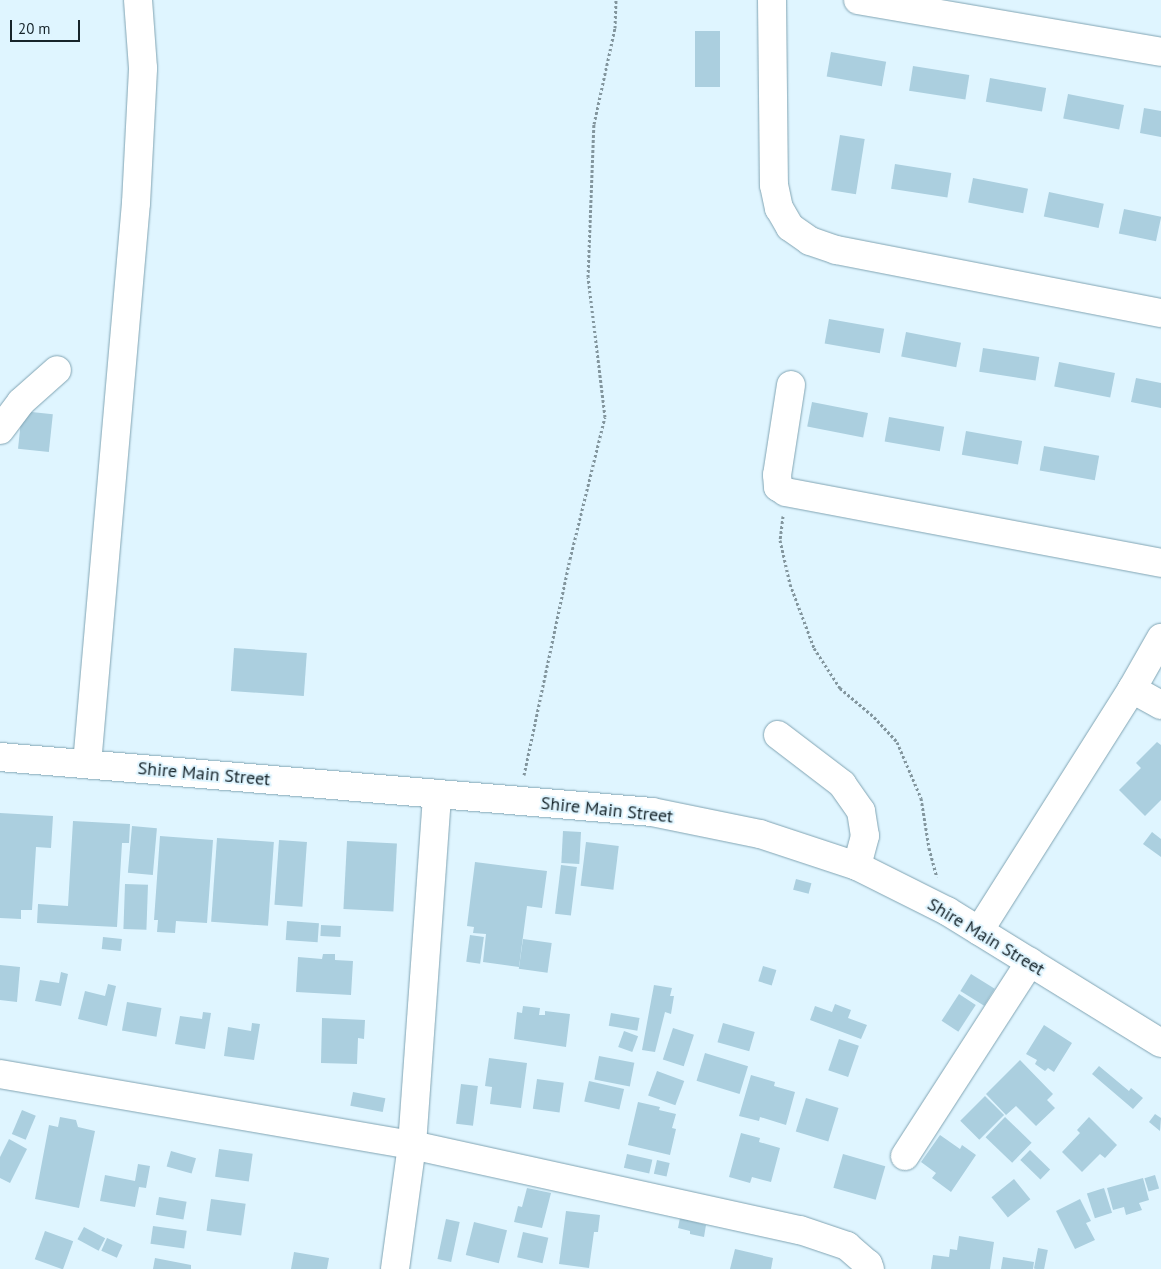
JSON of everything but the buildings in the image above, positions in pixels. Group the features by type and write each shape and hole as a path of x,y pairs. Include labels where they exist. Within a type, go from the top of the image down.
{"street":[{"path":"87,764 136,203 142,68 138,0"},
{"path":"772,0 774,185 779,208 790,227 810,241 836,250 1161,313"},
{"path":"858,0 1161,52"},
{"path":"0,430 21,402 57,370"},
{"path":"791,385 777,475 778,487 786,492 1161,562"},
{"path":"979,931 1132,689 1161,638"},
{"path":"1132,689 1161,705"},
{"path":"778,735 842,784 861,811 865,836 857,866"},
{"name":"Shire Main Street","path":"0,757 652,812 760,834 857,866 947,912 1161,1042"},
{"path":"395,1269 412,1145 437,794"},
{"path":"905,1156 1030,962"},
{"path":"0,1074 412,1145 800,1230 847,1246 868,1264 870,1269"}],"path":[{"path":"518,800 570,558 605,417 588,277 594,124 615,28 616,0"},
{"path":"786,492 780,540 790,584 814,648 840,688 874,716 897,742 921,798 929,848 947,912"}]}
